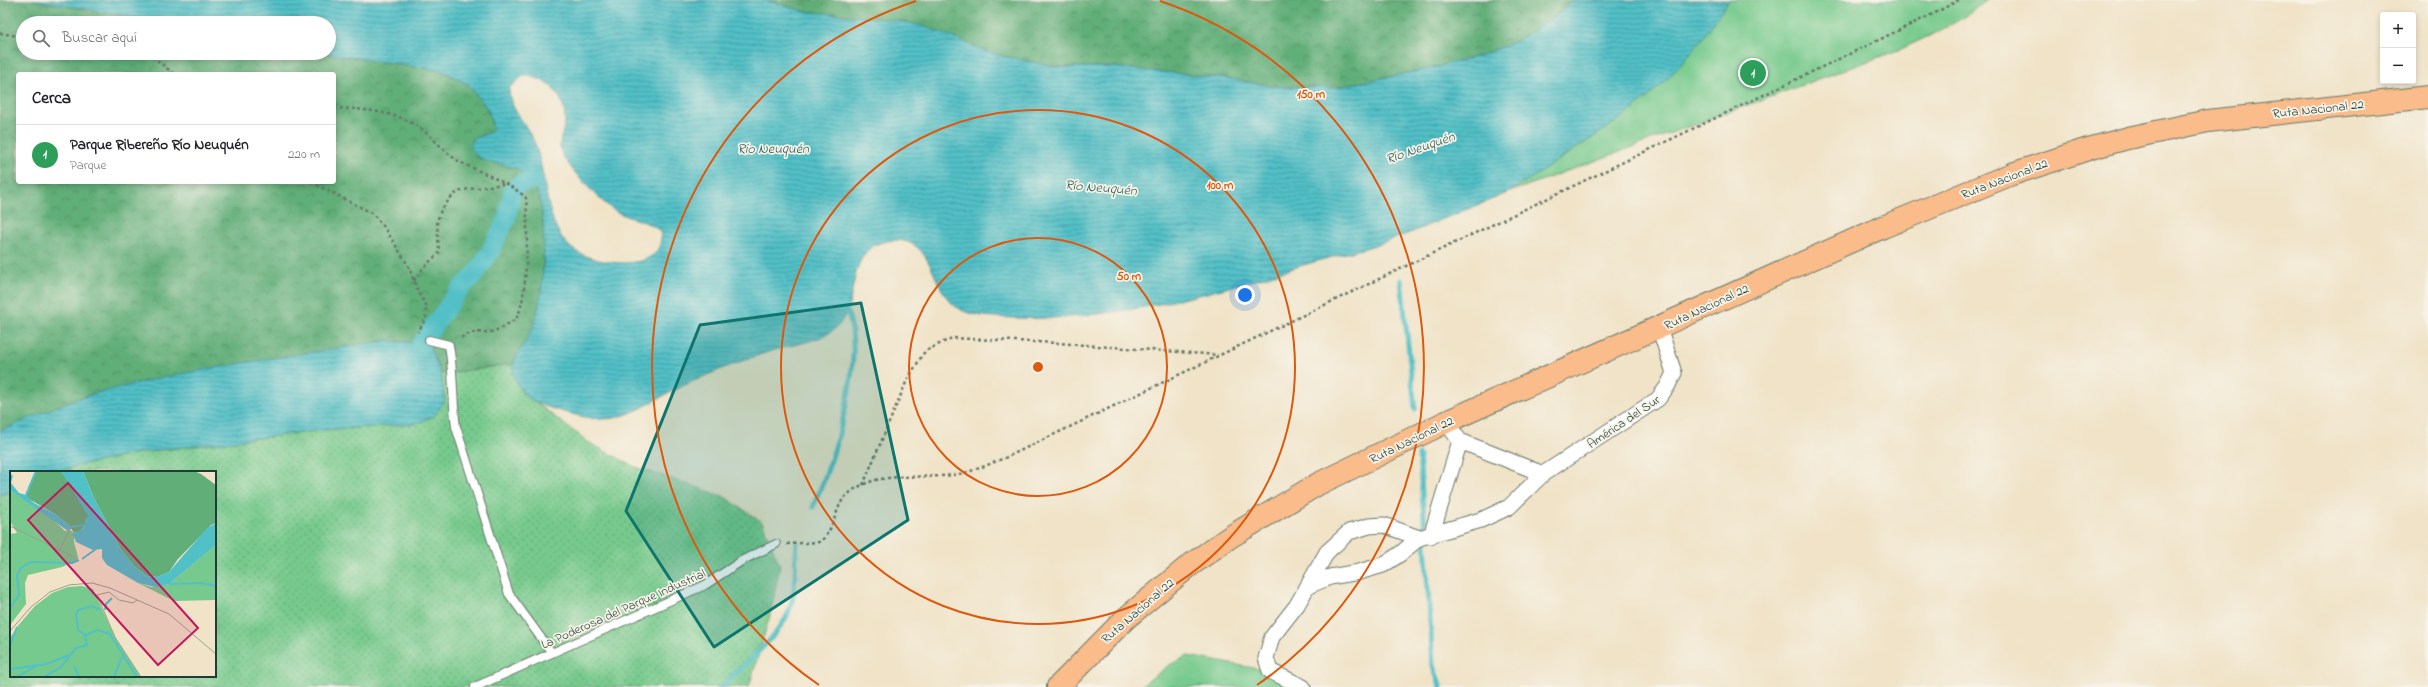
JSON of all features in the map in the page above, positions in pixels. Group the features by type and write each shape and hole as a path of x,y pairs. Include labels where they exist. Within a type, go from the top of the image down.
{"highway":[{"name":"Ruta Nacional 22","path":"1058,687 1125,619 1189,566 1230,537 1318,484 1446,422 1929,208 2012,174 2088,149 2208,121 2428,97"}],"street":[{"name":"América del Sur","path":"1308,586 1330,577 1359,572 1383,565 1425,537 1481,520 1509,507 1543,474 1658,399 1667,387 1674,373 1659,327"},
{"path":"1446,422 1460,441 1543,474"},
{"path":"1303,687 1270,670 1266,658 1272,637 1308,586 1327,552 1349,532 1369,526 1384,525 1425,537 1460,441"}],"lane":[{"path":"429,340 448,346 453,379 453,408 456,427 509,594 552,653"},
{"name":"La Poderosa del Parque Industrial","path":"475,687 704,585 744,560 776,544"}],"path":[{"path":"776,544 820,542 832,528 845,496 863,484 883,478 953,475 980,468 1923,19 1959,0"},
{"path":"0,33 16,36"},
{"path":"157,60 172,72"},
{"path":"336,108 390,114 419,127 461,163 504,184 518,188 526,198 528,240 522,301 517,317 495,331 469,332 448,346"},
{"path":"315,184 372,214 384,227 408,265 426,305 426,318 418,332"},
{"path":"414,281 424,266 439,253 436,221 441,210 453,195 463,190 504,184"},
{"path":"863,484 910,374 925,351 952,338 1058,343 1219,355"}],"highlighted area":[{"path":"861,303 908,520 714,647 626,511 700,325"}],"green space":[{"path":"0,0 33,0 127,16 16,16 16,60 336,60 336,55 443,71 469,85 488,110 493,128 489,133 480,135 480,159 516,167 528,175 538,192 541,209 544,250 541,292 535,324 513,364 441,374 430,348 414,343 387,340 172,377 89,395 0,431"},
{"path":"766,0 1574,0 1555,16 1515,42 1479,56 1423,70 1332,88 1271,86 1226,78 1111,67 1058,67 994,54 924,26 895,20 803,11"},
{"path":"1729,0 1987,0 1957,21 1901,49 1510,192 1598,134"},
{"path":"513,364 516,379 522,392 588,442 633,466 723,496 762,522 780,566 770,615 749,687 0,687 0,495 10,491 10,677 216,677 216,471 62,471 73,467 144,452 324,430 414,424 445,402 441,374"},
{"path":"1188,656 1270,671 1303,687 1140,687 1169,665"}],"water":[{"name":"Río Neuquén","path":"33,0 766,0 803,11 895,20 924,26 994,54 1058,67 1111,67 1226,78 1271,86 1332,88 1423,70 1479,56 1515,42 1555,16 1574,0 1729,0 1681,65 1646,99 1626,115 1511,191 1399,237 1227,288 1150,306 1073,317 1034,318 985,316 960,309 946,297 922,252 914,245 902,241 887,241 874,246 865,254 859,264 845,315 839,325 826,335 762,354 722,369 683,386 646,406 628,414 610,419 584,417 547,407 529,398 518,385 514,375 513,365 516,356 533,327 541,290 544,236 539,198 531,181 521,172 510,167 487,161 477,156 470,146 474,138 489,133 493,128 488,110 469,85 443,71 336,55 336,16 127,16","holes":["523,76 539,79 553,88 562,102 565,124 560,148 565,159 575,173 607,205 621,214 651,225 660,231 660,245 653,255 641,261 626,263 609,262 579,253 569,246 560,235 554,223 550,209 537,150 532,137 511,102 509,88"]},
{"path":"387,340 414,343 430,348 441,374 445,401 433,417 413,424 324,430 144,452 73,467 62,471 10,471 10,491 0,495 0,431 56,407 90,395 164,377"}],"waterway":[{"path":"420,345 460,289 475,275 491,250 507,218 512,192 519,184 532,180"},
{"path":"1401,280 1415,409"},
{"path":"813,507 839,434 851,377 853,349 851,325 844,304"},
{"path":"1419,455 1425,529"},
{"path":"1425,542 1433,666 1441,687"},
{"path":"722,687 769,641 784,621 792,603 797,544"}],"place":[{"name":"Parque Ribereño Río Neuquén","path":"1753,73"}]}
